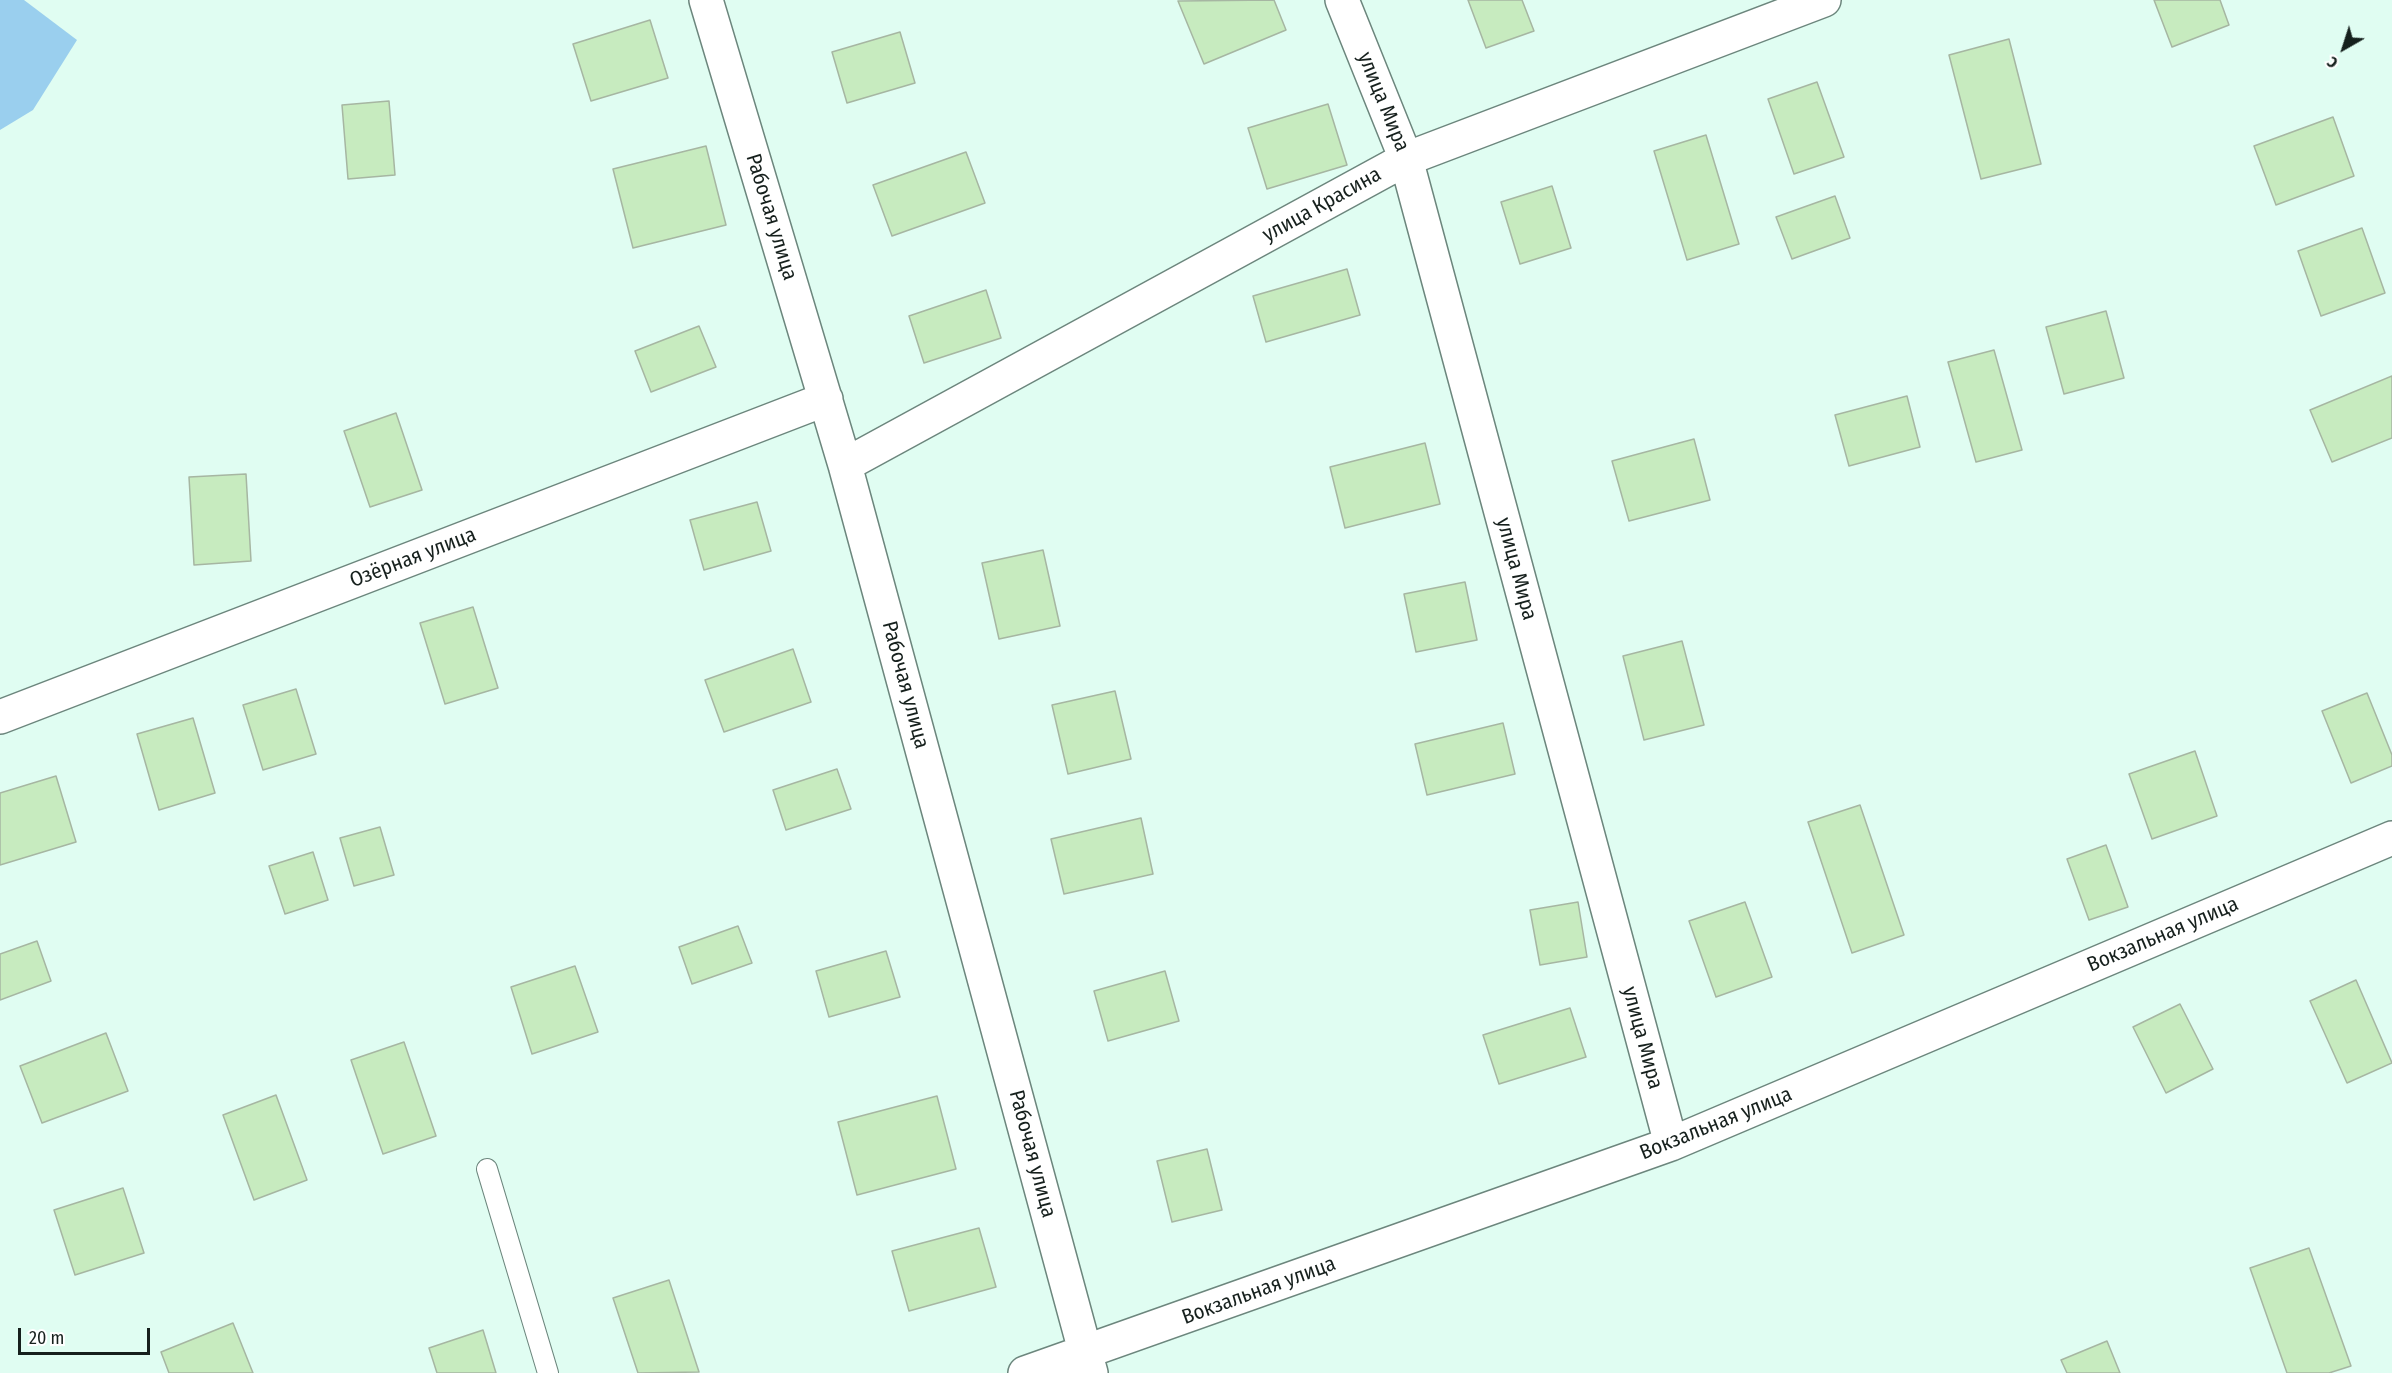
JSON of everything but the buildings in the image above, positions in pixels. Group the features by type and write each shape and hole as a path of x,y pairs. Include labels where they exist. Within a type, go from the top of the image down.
{"street":[{"name":"Рабочая улица","path":"706,0 845,465 1088,1363"},
{"name":"улица Мира","path":"1342,0 1406,159 1671,1144"},
{"name":"улица Красина","path":"845,465 1406,159 1824,0"},
{"name":"Озёрная улица","path":"0,717 826,399"},
{"name":"Вокзальная улица","path":"1025,1373 1088,1363 1671,1144 2392,838"}],"lane":[{"path":"487,1169 548,1373"}],"water":[{"path":"0,0 24,0 77,40 33,110 0,130"}]}
